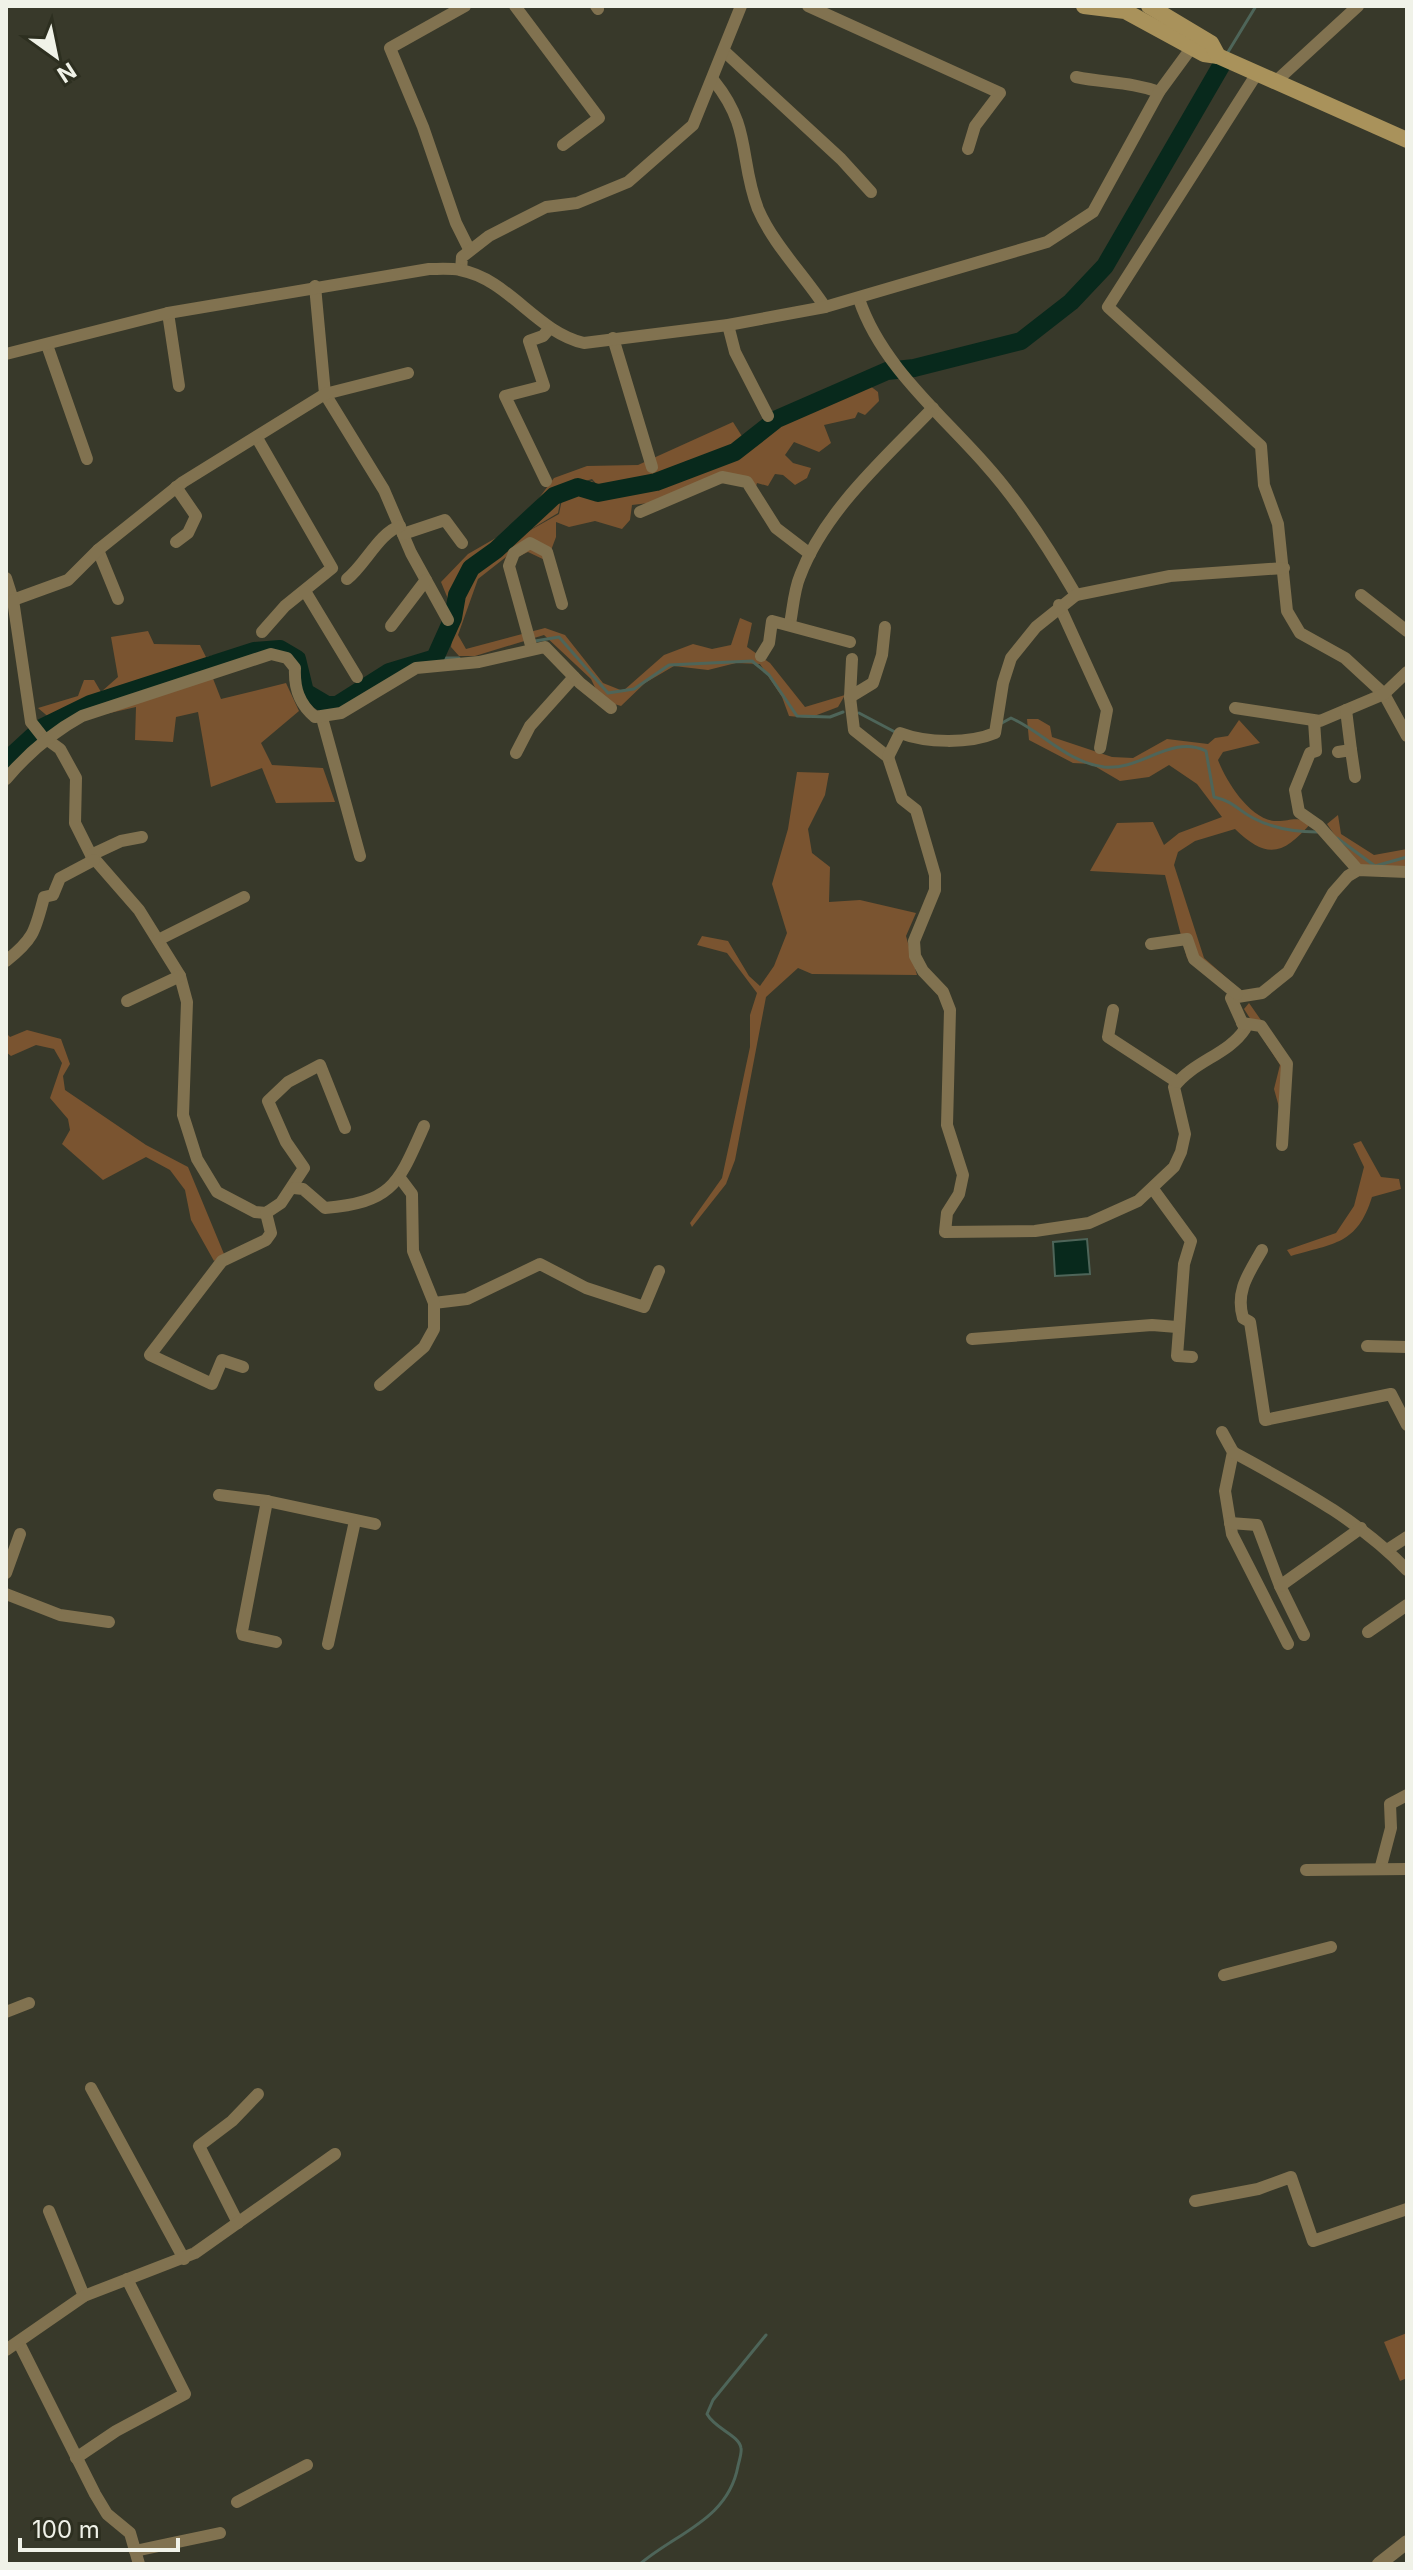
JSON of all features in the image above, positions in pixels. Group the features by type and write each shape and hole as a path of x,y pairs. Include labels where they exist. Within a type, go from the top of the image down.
{"main road":[{"path":"1084,6 1125,11 1204,54 1218,56 1407,140"},
{"path":"1149,6 1211,43 1218,56"}],"street":[{"path":"465,6 390,48 423,127 456,223 469,249"},
{"path":"515,6 599,118 563,145"},
{"path":"461,270 462,257 469,249 546,207 577,203 628,182 693,125 714,81 741,6"},
{"path":"808,6 1000,93 975,126 968,149"},
{"path":"1274,83 1358,6"},
{"path":"6,354 168,313 396,272 461,270 497,288 549,329 566,339 584,343 728,325 859,299 1047,242 1071,229 1093,212 1159,92 1192,47"},
{"path":"725,52 841,159 871,192"},
{"path":"1256,75 1108,307 1261,446 1264,485 1278,524 1287,611 1300,633 1345,658 1384,694 1407,736"},
{"path":"1076,77 1108,84 1135,83 1159,92"},
{"path":"714,81 726,96 745,141 758,209 825,307"},
{"path":"315,286 325,394 384,490 401,530 448,620"},
{"path":"859,299 867,325 933,408 987,466 1062,570 1076,595"},
{"path":"168,313 179,386"},
{"path":"728,325 735,352 768,416"},
{"path":"546,481 505,396 544,386 529,341 543,336 549,329"},
{"path":"613,338 652,467"},
{"path":"47,345 87,459"},
{"path":"13,600 68,580 98,550 176,487 325,394 408,373"},
{"path":"790,624 798,579 810,554 860,484 933,408"},
{"path":"257,438 332,568 262,632"},
{"path":"640,512 722,477 747,482 776,528 810,554"},
{"path":"176,487 196,516 188,533 176,542"},
{"path":"347,579 361,568 391,529 401,530 445,520 462,543"},
{"path":"532,649 509,566 514,553 530,543 547,552 562,604"},
{"path":"98,550 118,599"},
{"path":"888,757 900,733 913,738 978,740 995,733 1003,683 1011,658 1059,605 1076,595 1170,576 1284,568"},
{"path":"6,578 13,600 31,722 60,749 76,778 75,823 92,858 139,910 180,976 187,1002 183,1115 188,1138 217,1192 255,1212 266,1213 294,1188 304,1168 286,1142 268,1101 288,1082 320,1065 345,1128"},
{"path":"391,626 426,580"},
{"path":"305,591 357,677"},
{"path":"1361,595 1407,631"},
{"path":"1059,605 1107,710 1100,748"},
{"path":"761,656 769,643 772,621 850,642"},
{"path":"850,697 873,683 882,655 885,627"},
{"path":"6,779 55,731 82,716 271,654 287,658 295,668 294,685 299,699 315,717 341,713 416,668 479,662 545,647 611,708"},
{"path":"852,659 850,697 854,730 888,757 902,799 916,810 935,875 935,890 914,941 919,964 943,992 950,1010 947,1125 963,1175 959,1194 947,1213 945,1232 1035,1231 1089,1223 1106,1218 1153,1189 1174,1167 1185,1134 1174,1087 1197,1063 1238,1039 1245,1029 1231,998 1237,994 1262,993 1288,972 1333,893 1358,870 1407,872"},
{"path":"1235,708 1314,721 1384,694 1407,672"},
{"path":"516,753 530,726 574,677"},
{"path":"1346,710 1345,751 1355,777"},
{"path":"322,718 332,765 360,856"},
{"path":"1314,721 1316,751 1310,753 1295,790 1299,812 1319,826 1358,870"},
{"path":"8,955 24,949 36,928 44,897 53,895 60,878 121,841 142,837"},
{"path":"158,940 244,897"},
{"path":"1151,944 1187,939 1194,959 1237,994"},
{"path":"127,1001 180,976"},
{"path":"1113,1010 1108,1037 1177,1082"},
{"path":"1242,1023 1261,1026 1287,1064 1282,1145"},
{"path":"294,1188 303,1189 325,1208 358,1205 386,1191 400,1178 424,1126"},
{"path":"380,1385 431,1339 434,1303 413,1251 412,1194 400,1178"},
{"path":"1153,1189 1191,1241 1184,1264 1177,1356 1192,1357"},
{"path":"243,1367 222,1360 212,1384 150,1355 222,1261 266,1240 271,1233 266,1213"},
{"path":"1262,1250 1242,1285 1240,1307 1243,1318 1250,1322 1265,1420 1391,1394 1407,1425"},
{"path":"434,1303 467,1299 540,1264 586,1288 644,1307 659,1271"},
{"path":"972,1339 1152,1325 1177,1327"},
{"path":"1367,1346 1407,1347"},
{"path":"1222,1432 1233,1452 1330,1505 1361,1528 1407,1570"},
{"path":"1233,1452 1225,1491 1230,1523 1253,1582 1288,1644"},
{"path":"219,1495 267,1501 375,1524"},
{"path":"267,1501 242,1631 243,1635 276,1642"},
{"path":"328,1644 355,1521"},
{"path":"1230,1523 1257,1525 1280,1586 1304,1635"},
{"path":"1280,1586 1361,1528"},
{"path":"6,1573 20,1534"},
{"path":"1387,1550 1407,1537"},
{"path":"6,1594 60,1615 109,1622"},
{"path":"1368,1632 1407,1605"},
{"path":"1381,1866 1391,1828 1390,1804 1407,1795"},
{"path":"1306,1870 1381,1866 1407,1869"},
{"path":"1224,1975 1331,1947"},
{"path":"6,2012 29,2003"},
{"path":"91,2088 184,2259"},
{"path":"238,2223 199,2146 232,2121 258,2094"},
{"path":"6,2350 84,2296 184,2259 335,2154"},
{"path":"1195,2201 1258,2189 1291,2177 1313,2241 1407,2209"},
{"path":"49,2211 84,2296"},
{"path":"76,2458 116,2431 185,2394 127,2279"},
{"path":"19,2343 107,2514 130,2533 137,2558 220,2533"},
{"path":"237,2502 307,2465"},
{"path":"1379,2564 1407,2542"}],"shaded area":[{"path":"865,382 878,392 879,401 865,415 858,412 855,418 824,425 831,443 819,452 794,442 785,455 793,463 811,468 807,478 795,485 783,475 775,474 768,486 757,483 755,490 724,477 657,502 632,505 630,520 622,529 595,521 569,527 556,522 556,537 547,561 528,552 504,563 516,539 506,557 478,579 458,635 466,649 545,628 565,635 603,683 623,691 664,655 693,644 712,649 731,645 740,618 752,623 747,647 770,663 805,707 845,695 838,707 809,718 789,716 782,697 760,664 736,663 708,670 674,666 645,683 621,706 601,700 591,679 544,635 475,656 459,656 451,647 455,616 441,582 468,554 501,535 530,510 554,478 587,466 638,465 733,422 745,441 716,459 686,461 662,479 649,476 608,497 592,479 563,488 558,513 518,537 559,514 564,490 592,481 607,500 637,486 644,492 653,485 730,455 817,405"},
{"path":"148,631 154,644 200,645 206,657 239,649 236,662 210,671 221,699 286,683 299,711 261,743 272,765 323,768 335,802 276,803 262,768 211,787 198,712 176,717 173,742 135,740 136,707 58,725 38,708 78,696 84,680 94,680 101,692 118,677 111,637"},
{"path":"1027,719 1038,719 1050,726 1052,737 1112,757 1133,758 1167,739 1208,744 1215,738 1228,736 1239,720 1260,743 1223,752 1218,760 1233,788 1247,806 1265,818 1312,822 1293,841 1275,850 1257,846 1235,829 1195,841 1178,852 1174,865 1204,958 1237,987 1187,958 1165,875 1090,871 1117,823 1153,822 1164,845 1179,833 1222,817 1197,784 1169,765 1149,777 1120,781 1091,764 1073,763 1029,740"},
{"path":"797,772 829,773 825,795 808,829 812,853 830,867 829,902 860,900 916,913 906,936 917,975 812,974 798,968 766,997 735,1160 726,1184 692,1227 690,1223 722,1178 750,1047 750,1015 757,993 727,953 697,945 702,936 728,941 749,976 760,986 774,966 787,933 772,884 788,829"},
{"path":"1338,815 1341,834 1374,855 1407,849 1407,867 1387,872 1354,863 1327,824"},
{"path":"1249,1003 1291,1063 1282,1118 1274,1089 1280,1065 1244,1009"},
{"path":"27,1030 61,1039 70,1064 63,1076 65,1090 146,1145 188,1167 224,1254 214,1261 191,1220 185,1190 170,1170 146,1157 103,1180 62,1144 70,1130 68,1119 50,1098 62,1063 54,1049 36,1045 11,1056 6,1052 6,1033 10,1037"},
{"path":"1361,1141 1381,1177 1399,1179 1401,1189 1372,1197 1359,1225 1342,1240 1291,1256 1287,1250 1336,1233 1354,1206 1364,1167 1353,1144"},
{"path":"1087,1239 1090,1274 1055,1276 1053,1242"},
{"path":"1407,2333 1407,2378 1400,2381 1384,2342"}],"waterway":[{"path":"1228,52 1256,6"},
{"path":"6,761 43,727 90,704 254,651 280,649 297,659 305,692 327,705 337,705 389,672 435,658 453,618 457,595 471,568 496,550 554,496 578,487 598,493 656,482 735,452 777,419 887,371 914,368 1021,341 1071,302 1105,266 1221,66"},
{"path":"535,641 559,637 608,693 634,689 669,665 752,661 769,675 797,716 830,717 843,712"},
{"path":"435,658 459,658"},
{"path":"859,713 895,732"},
{"path":"1000,724 1011,718 1066,753 1104,767 1131,764 1180,747 1206,751 1214,797 1268,824 1317,832"},
{"path":"1337,838 1375,866 1407,857"},
{"path":"640,2564 699,2524 724,2500 732,2484 741,2448 736,2439 707,2414 713,2400 766,2335"}]}
